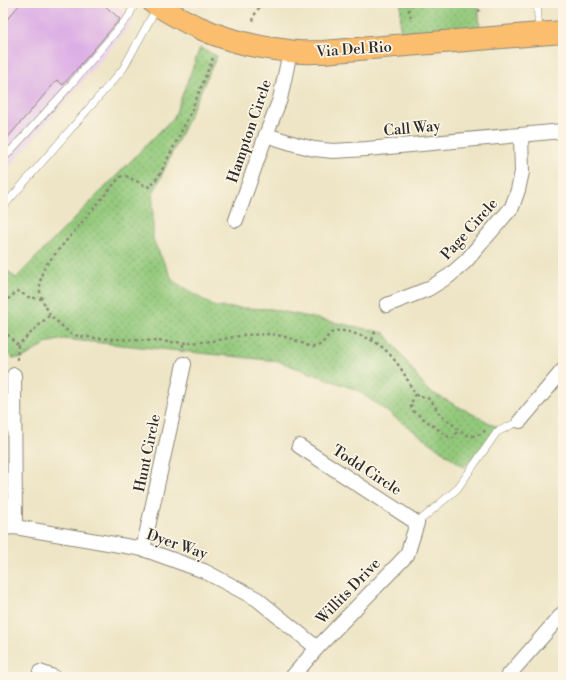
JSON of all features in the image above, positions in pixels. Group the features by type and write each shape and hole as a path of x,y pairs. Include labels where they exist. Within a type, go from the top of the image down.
{"main road":[{"name":"Via Del Rio","path":"156,4 199,28 220,37 255,46 290,52 324,52 563,32"}],"street":[{"name":"Hampton Circle","path":"236,220 280,100 290,52"},
{"name":"Call Way","path":"266,135 301,146 333,150 367,149 563,131"},
{"name":"Page Circle","path":"387,305 428,289 449,276 466,261 512,207 522,172 521,136"},
{"name":"Hunt Circle","path":"143,549 184,364"},
{"path":"520,420 563,370"},
{"path":"9,528 14,375"},
{"name":"Todd Circle","path":"299,446 417,523"},
{"name":"Willits Drive","path":"292,677 317,648 407,555 417,523"},
{"name":"Dyer Way","path":"9,528 143,549 204,571 257,599 317,648"},
{"path":"507,677 563,613"},
{"path":"40,672 54,677"}],"lane":[{"path":"3,159 61,95 129,16 135,3"},
{"path":"537,3 539,34"},
{"path":"3,207 123,69 156,4"},
{"path":"417,523 457,490 497,432 520,420"}],"path":[{"path":"253,21 262,3"},
{"path":"407,3 412,21"},
{"path":"478,3 479,15"},
{"path":"213,58 190,114 160,174 152,185 150,187 142,185 126,176 120,177 45,266 40,281 40,292 50,315 72,335 96,338 183,342 213,341 244,335 272,334 290,338 311,347 315,347 322,343 331,334 338,330 342,331 372,340 382,348 399,365 415,394 430,400 442,417 463,434 480,434 490,427"},
{"path":"3,303 18,291 28,297 42,299"},
{"path":"18,344 50,315"},
{"path":"3,330 18,344"},
{"path":"372,340 376,330"},
{"path":"183,342 183,347"},
{"path":"17,360 18,344"},
{"path":"415,394 410,408 413,411 450,438 454,438 458,430"}],"shaded area":[{"path":"3,3 113,3 134,21 3,174"}],"green space":[{"path":"401,3 478,3 480,28 400,32"},
{"path":"200,48 217,56 153,194 153,240 173,281 215,307 271,309 385,333 427,390 499,428 464,467 357,390 278,361 63,339 47,343 23,358 13,358 3,349 3,267 16,278 174,117"}],"building":[{"path":"21,3 102,3 120,19 63,85 57,80 3,143 3,24"}]}
